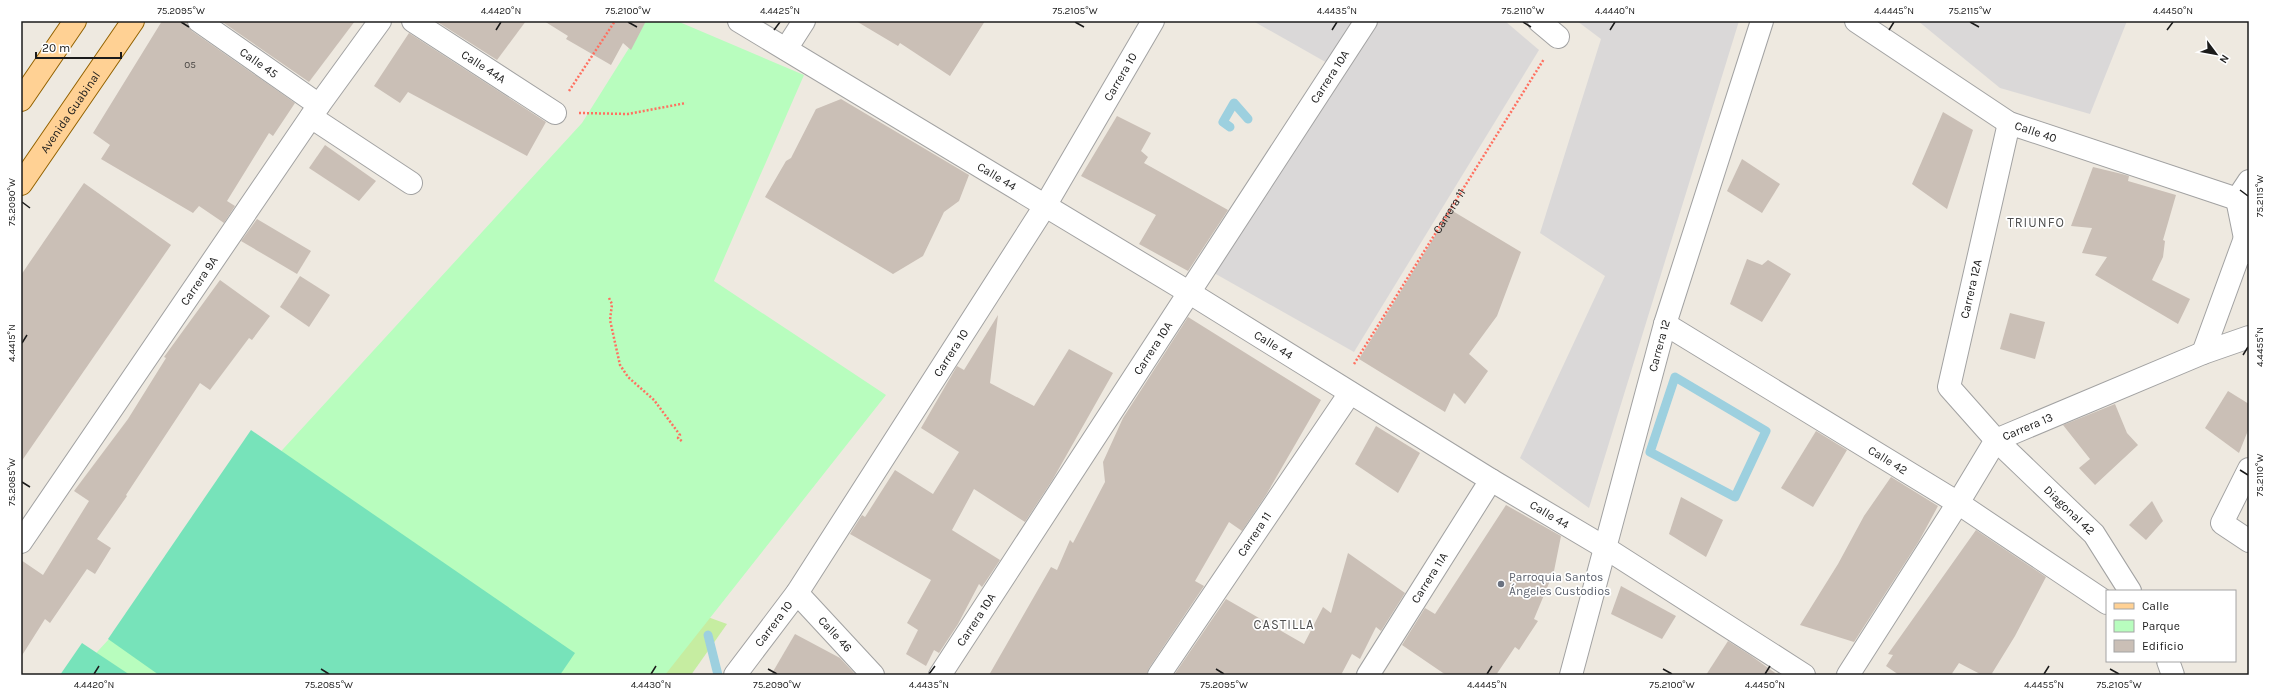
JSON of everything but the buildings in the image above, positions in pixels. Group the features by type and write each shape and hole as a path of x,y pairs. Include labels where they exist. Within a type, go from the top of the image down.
{"main road":[{"path":"21,100 76,21"},
{"name":"Avenida Guabinal","path":"21,184 133,21"}],"street":[{"name":"Calle 45","path":"199,21 411,183"},
{"name":"Carrera 9A","path":"21,542 315,111 380,21"},
{"name":"Calle 44A","path":"413,21 555,113"},
{"path":"786,49 804,21"},
{"name":"Carrera 10","path":"735,675 797,593 1045,206 1153,21"},
{"name":"Carrera 10A","path":"940,675 1366,21"},
{"path":"1539,21 1558,37"},
{"name":"Carrera 12","path":"1571,675 1604,547 1665,324 1762,21"},
{"name":"Calle 40","path":"1856,21 2009,122 2237,199"},
{"name":"Calle 44","path":"747,26 1190,293 1491,480 1604,547 1804,675"},
{"name":"Carrera 12A","path":"1996,440 1949,387 2009,122"},
{"path":"2203,353 2247,247 2237,199 2249,181"},
{"name":"Calle 42","path":"1665,324 1958,503 2106,602"},
{"name":"Carrera 13","path":"1848,675 1958,503 1996,440 2203,353 2249,337"},
{"name":"Carrera 11","path":"1159,675 1345,389"},
{"name":"Diagonal 42","path":"1996,440 2094,534 2129,590"},
{"path":"2249,469 2222,523 2249,541"},
{"name":"Carrera 11A","path":"1368,675 1491,480"},
{"name":"Calle 46","path":"797,593 873,675"},
{"path":"2168,662 2173,675"}],"path":[{"path":"555,113 615,21"},
{"name":"Carrera 11","path":"1345,389 1558,37"},
{"path":"555,113 628,114 686,103"},
{"path":"609,298 612,304 610,320 620,365 628,377 654,400 680,435 678,438 684,442"}],"shaded area":[{"path":"1253,21 1355,21 1329,64"},
{"path":"1376,21 1505,21 1539,50 1354,352 1214,273"},
{"path":"1577,21 1739,21 1589,508 1520,458 1605,276 1540,233 1601,39"},
{"path":"1918,21 2127,21 2090,114 2000,88"}],"green space":[{"path":"646,21 677,21 804,75 714,281 886,395 665,675 76,675 582,123"},
{"path":"251,430 575,653 560,675 159,675 108,639"},
{"path":"617,584 727,624 691,675 612,675"},
{"path":"82,643 130,675 60,675"}],"waterway":[{"path":"1230,127 1223,122 1234,103 1248,119"},
{"path":"1675,377 1766,431 1735,497 1650,452 1675,377"},
{"path":"708,635 718,675"}],"place":[{"name":"Parroquia Santos Ángeles Custodios","path":"1501,584"}],"district":[{"name":"TRIUNFO","path":"2036,222"},
{"name":"CASTILLA","path":"1284,624"}]}
